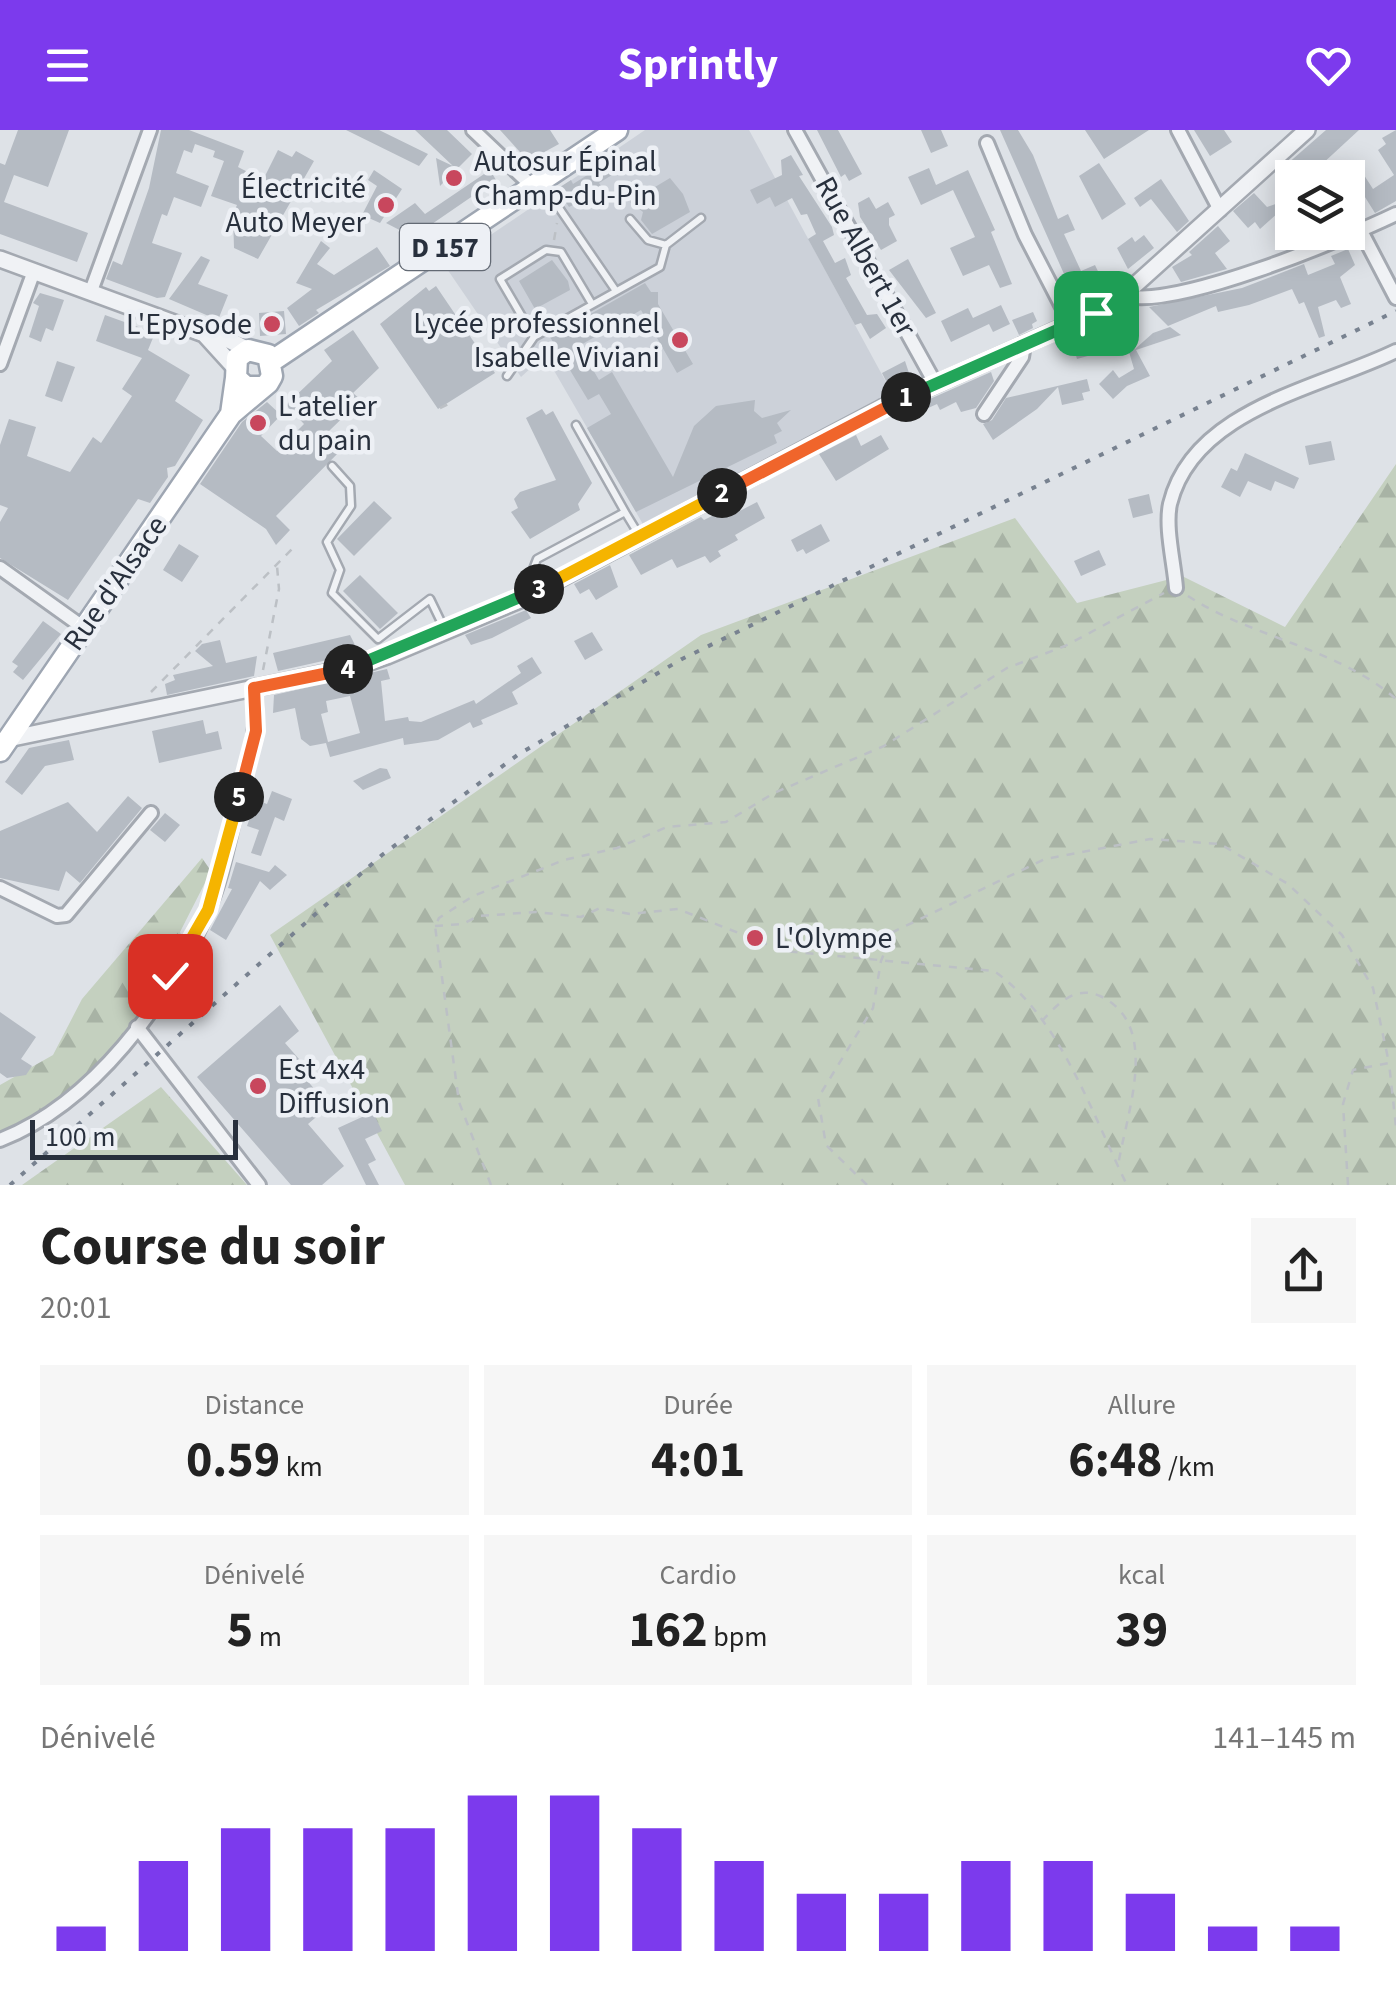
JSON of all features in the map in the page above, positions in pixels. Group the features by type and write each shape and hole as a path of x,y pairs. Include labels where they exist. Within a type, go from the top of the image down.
{"main road":[{"name":"D 157","path":"272,361 617,130"},
{"path":"248,350 262,351 272,361 272,376 261,387 246,387 235,373 237,358 248,350"},
{"name":"Rue d'Alsace","path":"231,414 235,373"},
{"name":"Rue d'Alsace","path":"3,742 231,414 261,387"}],"street":[{"path":"91,291 150,130"},
{"path":"473,130 537,184"},
{"name":"Rue Albert 1er","path":"795,130 935,383"},
{"path":"1178,130 1220,210"},
{"path":"3,742 355,668 534,592 935,383 1096,313 1124,295 1307,130"},
{"path":"987,143 1025,235 1071,324"},
{"path":"1365,229 1396,214"},
{"path":"1365,239 1396,298"},
{"path":"1124,295 1166,295 1251,272 1310,250"},
{"path":"0,259 204,334 223,337 248,350"},
{"path":"0,364 34,271"},
{"path":"204,334 235,373"},
{"path":"984,414 1022,357 1024,345"},
{"path":"1176,588 1169,508 1182,470 1201,444 1248,415 1396,351"},
{"path":"0,568 84,628"},
{"path":"0,1140 63,1107 137,1027 208,910 256,731 259,687"},
{"path":"0,888 57,916 66,915 151,814"},
{"path":"137,1027 259,1185"}],"lane":[{"path":"537,184 560,210 616,291"},
{"path":"508,376 534,337 660,266 666,246 701,218"},
{"path":"630,219 648,240 666,246"},
{"path":"534,337 500,279 546,250 560,252 592,304"},
{"path":"576,425 640,536"},
{"path":"332,466 350,486 350,506 327,542 340,570 332,593 378,639 430,599 446,631"},
{"path":"534,592 528,582 538,559 626,512"}],"path":[{"path":"553,251 560,210"},
{"path":"440,408 453,402"},
{"path":"133,712 293,548"},
{"path":"259,687 279,589 276,565"},
{"path":"491,1185 459,1102 434,926 438,918 473,896 564,860 617,848 667,827 726,822 774,794 884,746 1006,668 1065,646 1176,588 1211,611 1297,642 1396,699"},
{"path":"867,1185 826,1145 818,1098 873,1008 881,960 892,932 1045,858 1150,838 1220,844 1288,884 1342,934 1373,988 1389,1063 1396,1127"},
{"path":"434,926 463,924 478,916 536,912 582,917 600,908 630,914 678,908 784,951 994,971 1016,987 1042,1022 1127,1185"},
{"path":"1042,1022 1065,997 1090,992 1116,1004 1136,1036 1118,1167"},
{"path":"1348,1185 1344,1104 1353,1070 1389,1063"}],"shaded area":[{"name":"Lycée professionnel Isabelle Viviani","path":"645,130 749,130 892,393 644,526 545,355 521,377 445,266"}],"green space":[{"path":"1396,464 1396,1185 405,1185 270,935 701,635 1015,518 1077,603 1182,576 1285,627"},
{"path":"202,858 211,871 180,932 185,945 138,1018 44,1125 27,1134 0,1134 0,1085 53,1055 82,999"},
{"path":"161,1087 247,1185 22,1185"}],"building":[{"path":"18,130 69,130 48,187 14,175 4,202 88,233 77,262 0,234 0,163 5,165"},
{"path":"161,130 189,130 244,151 238,167 263,180 278,150 292,157 296,151 314,161 258,259 234,248 233,214 237,205 211,196 224,161 213,157 215,151 195,144 192,153 184,150 176,173 209,186 201,207 174,197 167,216 162,214 152,243 182,253 165,297 157,298 106,279 113,261 122,265 149,188"},
{"path":"346,130 379,130 428,154 419,166"},
{"path":"415,130 447,130 472,154 440,186 436,158 453,166"},
{"path":"500,130 550,130 559,144 528,161"},
{"path":"817,130 838,130 862,174 849,181 845,174 841,177"},
{"path":"921,130 941,130 948,146 931,153"},
{"path":"1000,130 1018,130 1033,155 1058,219 1068,214 1075,230 1064,234 1081,271 1095,265 1106,288 1076,301"},
{"path":"1085,130 1149,130 1104,159"},
{"path":"1194,130 1224,130 1232,142 1210,156"},
{"path":"1326,130 1359,130 1326,160 1292,160"},
{"path":"1396,130 1396,201 1375,213 1365,197 1365,177 1373,189 1394,175 1378,150 1386,144 1382,138"},
{"path":"791,155 803,175 799,176 832,227 834,235 823,241 835,263 845,258 851,275 846,278 867,315 877,314 886,328 870,339 861,323 855,325 808,239 816,234 807,214 801,215 792,198 775,207 770,197 757,204 750,190 782,175 781,160"},
{"path":"1099,163 1126,204 1102,220 1079,176"},
{"path":"605,164 612,175 599,183 604,190 569,207 557,189"},
{"path":"929,168 936,185 968,170 995,230 991,232 1012,284 1000,288 989,265 963,276 950,248 975,237 953,190 921,205 908,177"},
{"path":"374,170 402,189 380,223 362,215 377,186 368,180"},
{"path":"490,170 496,180 413,237 386,223 415,203 425,214"},
{"path":"670,178 683,194 690,212 652,234 641,220 643,212 630,202"},
{"path":"1161,179 1189,221 1177,232 1151,199 1140,207 1134,198"},
{"path":"1254,193 1267,207 1275,204 1275,216 1260,229 1255,222 1248,228 1233,211"},
{"path":"869,197 876,209 888,202 895,215 889,218 889,225 897,241 881,250 860,217 858,203"},
{"path":"1218,226 1230,241 1215,253 1227,269 1181,282 1172,267 1192,255 1189,252"},
{"path":"1144,235 1154,248 1128,269 1117,248 1132,237 1135,242"},
{"path":"321,241 330,248 317,264 334,275 377,247 390,266 316,310 319,313 299,326 287,308 312,289 296,283"},
{"path":"1348,250 1355,265 1340,277 1351,304 1341,308 1336,300 1318,307 1325,336 1319,338 1304,302 1299,304 1292,289 1218,312 1216,306 1168,326 1149,307 1242,288 1304,264 1308,275 1335,264 1331,256"},
{"path":"201,256 210,260 198,284 228,295 218,320 169,299"},
{"path":"908,259 936,313 926,318 889,270"},
{"path":"552,260 570,290 535,309 519,281"},
{"path":"645,283 651,292 658,292 658,304 693,364 677,373 641,310 579,346 599,380 612,372 673,477 694,426 716,406 755,400 754,411 762,418 791,410 777,423 782,431 774,435 777,443 636,512 587,428 611,414 599,394 588,400 550,337"},
{"path":"436,286 495,373 438,409 380,324 426,287 429,291"},
{"path":"40,293 64,300 53,331 46,328 41,342 29,337 39,306 33,303"},
{"path":"1001,305 1010,324 993,332 989,324 951,342 941,321 968,308 973,318"},
{"name":"L'Epysode","path":"284,311 286,334 260,336 259,313"},
{"path":"1033,312 1037,321 1033,328 1019,335 1012,320"},
{"path":"105,315 155,333 148,350 190,375 175,401 203,420 175,466 167,468 168,477 150,503 138,499 68,600 0,558 0,522 8,508 0,505 0,445 9,419 36,427 27,456 70,472 93,437 101,443 132,396 122,389 142,358 96,341"},
{"path":"1170,327 1181,335 1136,350 1150,376 1127,386 1113,399 1099,384 1113,370 1119,378 1134,369 1127,345 1077,359 1073,345 1122,329 1126,341 1130,340 1135,349 1153,333"},
{"path":"353,330 379,368 353,393 361,400 329,431 344,447 276,516 290,530 276,545 266,529 200,484 242,422 267,402 281,415 261,436 277,451 304,424 286,405 332,361 324,350"},
{"path":"57,361 75,367 62,402 45,396"},
{"path":"905,361 910,376 890,389 882,373"},
{"path":"991,372 994,381 976,408 961,412 956,402 940,410 937,404 926,409 923,402"},
{"path":"1087,379 1090,391 1082,393 1084,400 1062,405 1058,387 1037,409 993,440 983,424 992,420 1006,398"},
{"path":"542,409 546,415 553,411 592,483 578,504 580,510 530,539 511,512 518,508 514,499 520,492 556,480 526,418"},
{"path":"856,435 861,446 881,435 889,449 836,481 819,454"},
{"path":"1331,441 1335,460 1309,465 1305,446"},
{"path":"1245,453 1299,478 1294,489 1275,481 1271,491 1248,481 1240,497 1221,487 1231,468 1237,471"},
{"path":"1149,494 1153,513 1133,518 1128,499"},
{"path":"374,501 392,518 354,556 337,539"},
{"path":"757,502 765,518 735,535 738,540 718,551 721,556 710,563 705,556 677,568 672,559 641,575 629,555 701,517 704,520 730,507 734,514"},
{"path":"821,524 830,541 806,554 803,549 797,552 791,540"},
{"path":"179,544 199,556 182,582 163,570"},
{"path":"1099,550 1106,565 1081,576 1074,561"},
{"path":"610,565 618,587 596,600 589,589 580,594 574,584"},
{"path":"360,575 398,613 380,629 343,591"},
{"path":"526,610 531,618 492,638 471,645 465,635"},
{"path":"43,621 61,634 23,680 13,672 18,666 12,662"},
{"path":"592,632 603,650 585,660 574,641"},
{"path":"350,635 359,653 278,671 273,653"},
{"path":"220,640 226,663 257,656 254,676 167,695 165,684 175,680 173,675 213,666 195,651 202,644"},
{"path":"532,657 542,673 512,692 518,704 481,720 483,724 473,728 470,722 438,740 404,745 403,738 330,757 326,743 310,746 301,739 295,708 273,713 274,695 387,669 390,679 381,681 385,721 408,717 409,721 421,722 474,700 476,704 521,673 517,666","holes":["350,696 360,733 328,742 321,714 328,712 326,701"]},
{"path":"203,720 206,734 218,731 222,749 159,763 152,731"},
{"path":"69,740 74,760 45,766 22,795 5,782 29,748"},
{"path":"380,768 387,769 391,778 363,790 353,781"},
{"path":"272,791 292,799 284,821 275,817 261,856 251,853 259,830 247,826 256,800 267,804"},
{"path":"128,796 142,808 80,883 66,871 59,891 0,878 0,831 68,802 97,832"},
{"path":"165,813 180,825 165,842 150,830"},
{"path":"236,862 269,872 275,865 287,875 270,890 260,881 226,940 210,930 232,889 228,888"},
{"name":"Est 4x4 Diffusion","path":"280,1005 299,1031 285,1043 299,1059 293,1064 329,1106 308,1124 344,1166 322,1185 291,1185 197,1077"},
{"path":"0,1012 36,1037 21,1059 32,1066 26,1075 7,1078 0,1073"},
{"path":"373,1112 382,1131 365,1139 376,1160 368,1164 379,1185 366,1185 338,1128"}],"railway":[{"path":"10,1185 382,855 519,754 682,659 1396,311"}],"place":[{"name":"Autosur Épinal Champ-du-Pin","path":"454,178"},
{"name":"Électricité Auto Meyer","path":"386,205"},
{"name":"L'Epysode","path":"272,324"},
{"name":"Lycée professionnel Isabelle Viviani","path":"680,340"},
{"name":"L'atelier du pain","path":"258,423"},
{"name":"L'Olympe","path":"755,938"},
{"name":"Est 4x4 Diffusion","path":"258,1086"}],"route":[{"path":"170,976 208,910 256,731 254,688 355,668 522,599 882,408 1096,313"}]}
